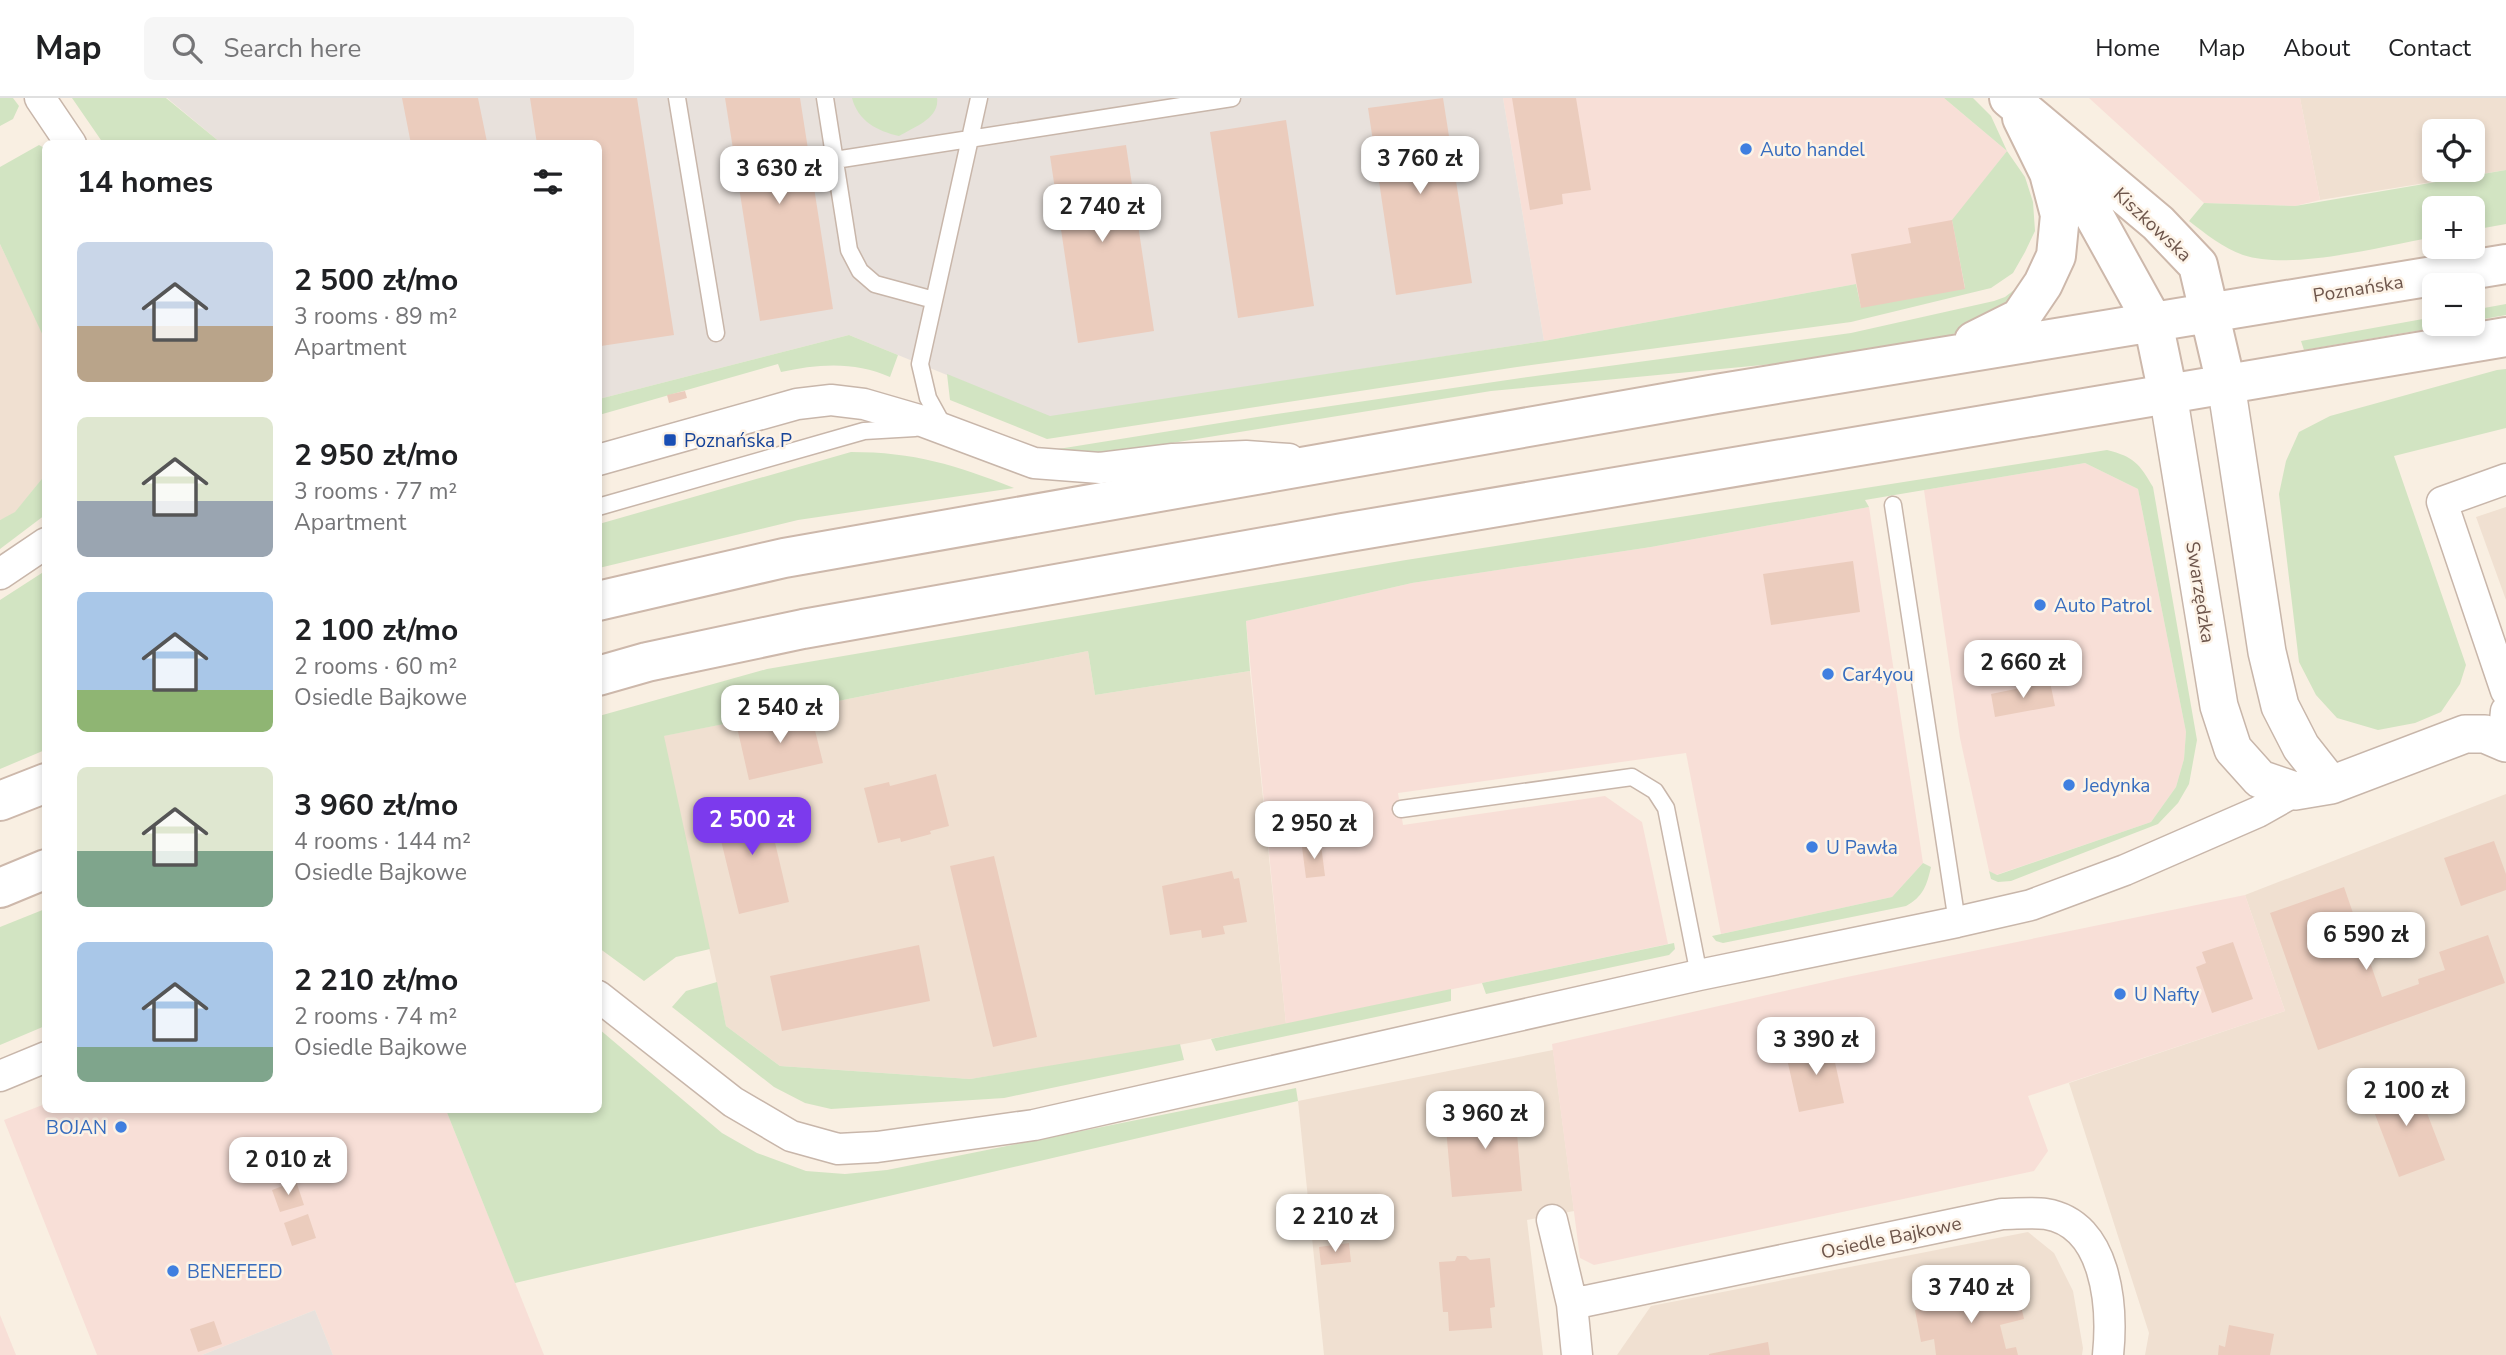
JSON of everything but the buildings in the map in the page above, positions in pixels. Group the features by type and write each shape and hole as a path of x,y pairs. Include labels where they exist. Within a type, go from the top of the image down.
{"main road":[{"name":"Kiszkowska","path":"2012,101 2158,223 2198,265 2226,384"},
{"name":"Kiszkowska","path":"2012,101 2086,201 2153,322"},
{"path":"602,600 784,558 1716,394 1926,361 1986,336 2020,318 2043,284 2056,256 2060,215 2049,173 2012,101"},
{"name":"Poznańska","path":"1926,361 2506,264"},
{"name":"Swarzędzka","path":"2153,322 2168,394"},
{"path":"602,675 647,662 830,624 1343,533 2506,337"},
{"path":"0,801 42,785"},
{"path":"0,888 42,871"}],"street":[{"path":"40,98 68,140"},
{"path":"2226,384 2267,652 2280,706 2301,747 2331,785"},
{"name":"Swarzędzka","path":"2168,394 2219,706 2233,749 2260,779 2295,791 2331,785 2465,734 2505,732"},
{"path":"602,459 788,407 831,400 863,404 945,429 1034,463 1100,468 1173,459 1246,456 1335,463"},
{"path":"2506,479 2442,502 2506,691"},
{"path":"0,574 42,546"},
{"path":"602,999 733,1102 791,1136 838,1149 877,1147 1034,1125 1699,975 2031,905 2125,870 2258,812 2295,791"},
{"path":"0,1076 42,1059"},
{"name":"Osiedle Bajkowe","path":"1572,1304 2002,1214 2047,1214 2070,1225 2091,1245 2104,1274 2109,1306 2108,1355"},
{"path":"1552,1220 1572,1304 1577,1355"}],"lane":[{"path":"677,98 716,333"},
{"path":"825,98 849,250 860,271 875,284 934,300"},
{"path":"945,429 928,398 920,364 979,98"},
{"path":"835,160 1232,98"},
{"path":"602,506 864,431 900,428 945,429"},
{"path":"1893,505 1957,922"},
{"path":"1401,809 1632,777 1655,791 1666,808 1699,975"}],"shaded area":[{"path":"167,98 1503,98 1544,341 1050,417 849,335 602,398 602,140 217,140"},
{"path":"1503,98 1944,98 2007,151 1953,220 1965,289 1861,308 1856,284 1544,341"},
{"path":"2089,98 2300,98 2320,200 2295,206 2204,203"},
{"path":"2300,98 2506,98 2506,170 2485,173 2485,119 2422,119 2422,182 2432,182 2320,200"},
{"path":"0,244 42,332 42,479 15,513 0,520"},
{"path":"2085,463 2138,489 2186,732 2184,759 2176,787 2151,822 1996,875 1989,871 1960,738 1924,490"},
{"path":"1869,507 1923,863 1892,897 1721,934 1686,753 1398,793 1403,825 1605,796 1642,822 1668,944 1286,1024 1246,621 1412,583 1651,547"},
{"path":"2506,507 2506,600 2476,517"},
{"path":"1088,651 1095,695 1250,671 1286,1024 1148,1051 970,1079 780,1066 726,1026 663,736"},
{"path":"2506,794 2506,1355 2145,1355 2149,1333 2069,1083 2285,1011 2245,895"},
{"path":"2245,895 2285,1011 2028,1096 2048,1151 2034,1171 1594,1265 1580,1258 1552,1044 1842,978"},
{"path":"1553,1050 1574,1211 1527,1220 1543,1355 1324,1355 1298,1101"},
{"path":"42,1105 42,1113 447,1113 544,1355 333,1355 315,1310 202,1355 97,1355 4,1120"},
{"path":"2028,1232 2054,1253 2073,1291 2082,1355 1617,1355 1651,1306"},
{"path":"315,1310 333,1355 202,1355"},
{"path":"0,1315 16,1355 0,1355"}],"green space":[{"path":"0,98 13,98 19,106 13,119 0,126"},
{"path":"72,98 166,98 217,140 101,140"},
{"path":"852,98 937,98 937,105 925,121 899,136 870,124 859,113"},
{"path":"1944,98 1973,98 1991,116 2007,151"},
{"path":"39,145 42,147 42,334 0,244 0,167"},
{"path":"2007,151 2025,177 2033,202 2035,231 2013,273 1991,288 1851,322 1517,367 1047,439 950,400 947,374 1050,416 1544,341 1856,284 1861,307 1965,288 1952,220"},
{"path":"2506,170 2506,224 2485,228 2485,196 2422,196 2422,239 2338,255 2287,260 2243,255 2222,245 2189,221 2204,203 2295,206 2436,182 2485,182 2485,174"},
{"path":"2027,280 2013,298 1977,326 1932,341 1773,364 1491,391 1098,455 1052,450 1528,377 1851,333 1994,301 2005,297"},
{"path":"2506,304 2506,315 2485,319 2485,308"},
{"path":"2422,319 2422,330 2304,350 2301,341"},
{"path":"849,335 898,355 890,377 850,366 808,367 781,372 778,364 602,414 602,398"},
{"path":"2506,369 2506,428 2394,456 2466,665 2460,684 2441,712 2415,723 2378,730 2337,718 2316,695 2299,662 2279,494 2286,461 2299,432 2330,416"},
{"path":"2107,450 2124,455 2135,462 2153,487 2197,740 2189,784 2178,803 2158,824 2011,881 1998,882 1991,879 1989,871 1997,875 2151,822 2176,787 2184,759 2186,732 2138,489 2085,463 1865,500 1869,507 1651,547 1412,583 1246,621 1250,671 1095,695 1088,651 664,736 710,949 676,957 644,981 602,950 602,715 767,669 1406,560"},
{"path":"851,452 895,454 934,461 1014,488 798,520 602,567 602,523"},
{"path":"42,479 42,517 0,549 0,520 15,512"},
{"path":"42,573 42,751 0,769 0,600"},
{"path":"1923,863 1931,867 1926,885 1917,899 1906,906 1723,943 1712,936 1892,897"},
{"path":"42,910 42,1027 0,1045 0,927"},
{"path":"1674,943 1675,949 1669,955 1486,994 1482,983"},
{"path":"717,982 726,1026 780,1066 970,1079 1180,1044 1184,1060 1004,1098 831,1109 805,1103 774,1087 672,1007 686,991"},
{"path":"1451,989 1451,1001 1216,1051 1211,1039"},
{"path":"602,1032 722,1133 757,1153 806,1171 845,1174 887,1170 1296,1088 1298,1101 515,1283 447,1113 602,1113"}],"place":[{"name":"Auto handel","path":"1746,149"},
{"name":"Poznańska P","path":"670,440"},
{"name":"Auto Patrol","path":"2040,605"},
{"name":"Car4you","path":"1828,674"},
{"name":"Jedynka","path":"2069,785"},
{"name":"U Pawła","path":"1812,847"},
{"name":"U Nafty","path":"2120,994"},
{"name":"BOJAN","path":"121,1127"},
{"name":"BENEFEED","path":"173,1271"}]}
